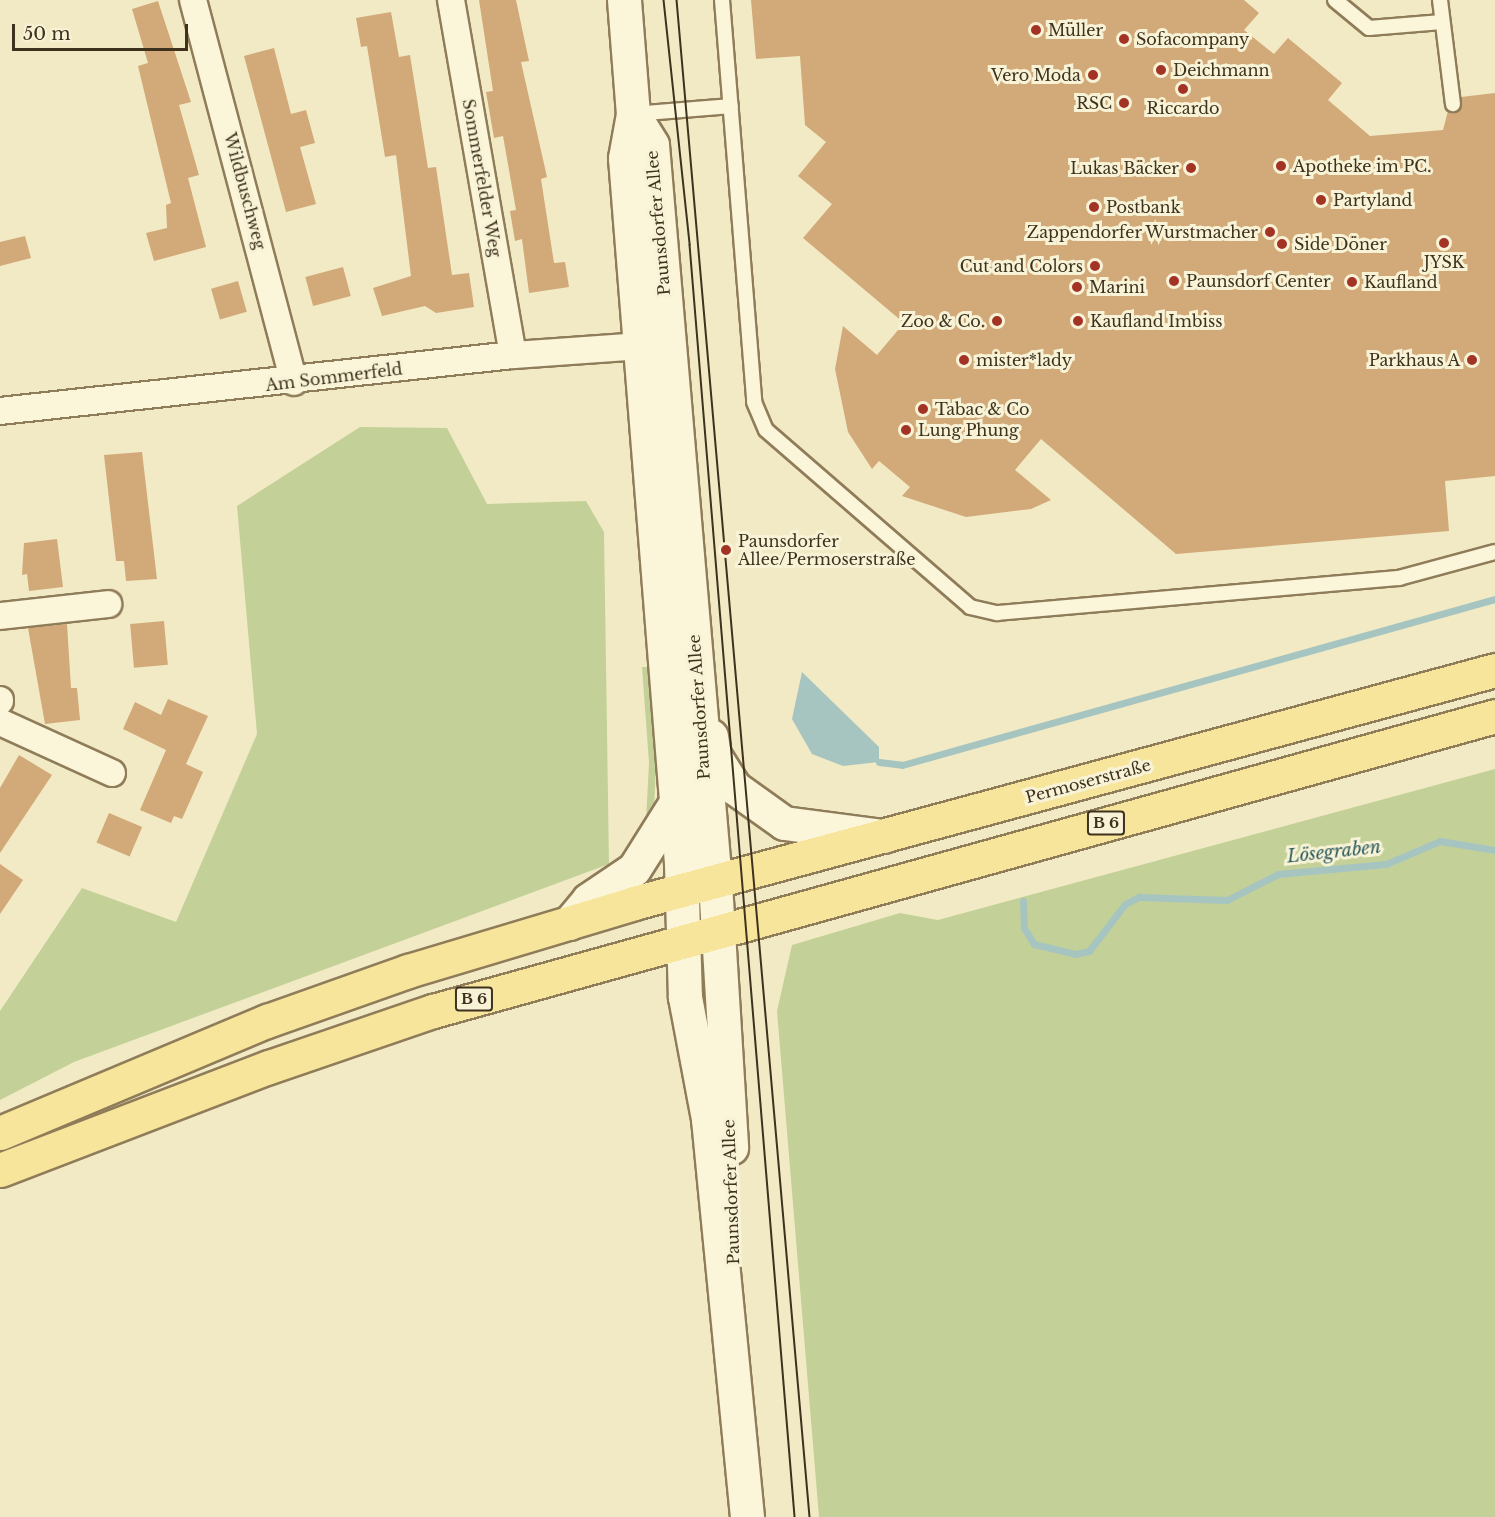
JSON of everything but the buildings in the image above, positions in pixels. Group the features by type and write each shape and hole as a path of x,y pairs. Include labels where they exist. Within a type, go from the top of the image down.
{"main road":[{"name":"Paunsdorfer Allee","path":"624,0 633,114 625,158 654,345 697,670 715,883 734,1196 729,1305"},
{"name":"Paunsdorfer Allee","path":"654,345 646,388 681,891 685,997 708,1119 729,1305 747,1517"},
{"path":"697,670 714,755 735,788 784,823 888,836"},
{"name":"Permoserstraße","path":"0,1133 267,1021 569,923 1495,670"},
{"name":"B 6","path":"0,1170 313,1052 682,939 1495,716"},
{"path":"569,923 588,900 634,868 675,804"}],"street":[{"name":"Wildbuschweg","path":"193,0 294,382"},
{"name":"Sommerfelder Weg","path":"451,0 513,355"},
{"name":"Am Sommerfeld","path":"0,411 294,382 513,355 654,345"},
{"path":"0,616 108,603"},
{"path":"0,722 111,773"}],"lane":[{"path":"722,0 754,402 766,430 970,607 997,613 1399,578 1495,552"},
{"path":"1335,0 1369,28 1442,22"},
{"path":"1440,0 1453,104"},
{"path":"633,114 731,106"}],"green space":[{"path":"360,427 447,428 487,504 586,501 604,532 609,864 74,1062 0,1100 0,1011 82,888 176,922 257,734 237,506"},
{"path":"642,667 650,667 656,763 654,812 646,820 649,763"},
{"path":"1495,769 1495,1517 819,1517 777,1011 792,945 900,913 938,920"}],"water":[{"path":"802,672 879,747 879,762 843,766 812,754 792,719"}],"waterway":[{"path":"879,762 902,765 1495,599"},
{"name":"Lösegraben","path":"1023,901 1024,928 1034,944 1075,954 1089,951 1125,904 1139,897 1227,900 1278,874 1386,864 1440,841 1495,850"}],"tram line":[{"path":"664,0 690,245 795,1517"},
{"path":"677,0 810,1517"}],"place":[{"name":"Müller","path":"1036,30"},
{"name":"Sofacompany","path":"1124,39"},
{"name":"Deichmann","path":"1161,70"},
{"name":"Vero Moda","path":"1093,75"},
{"name":"Riccardo","path":"1183,89"},
{"name":"RSC","path":"1124,103"},
{"name":"Apotheke im PC.","path":"1281,166"},
{"name":"Lukas Bäcker","path":"1191,168"},
{"name":"Partyland","path":"1321,200"},
{"name":"Postbank","path":"1094,207"},
{"name":"Zappendorfer Wurstmacher","path":"1270,232"},
{"name":"JYSK","path":"1444,243"},
{"name":"Side Döner","path":"1282,244"},
{"name":"Cut and Colors","path":"1095,266"},
{"name":"Paunsdorf Center","path":"1174,281"},
{"name":"Kaufland","path":"1352,282"},
{"name":"Marini","path":"1077,287"},
{"name":"Zoo & Co.","path":"997,321"},
{"name":"Kaufland Imbiss","path":"1078,321"},
{"name":"mister*lady","path":"964,360"},
{"name":"Parkhaus A","path":"1472,360"},
{"name":"Tabac & Co","path":"923,409"},
{"name":"Lung Phung","path":"906,430"},
{"name":"Paunsdorfer Allee/Permoserstraße","path":"726,550"}]}
